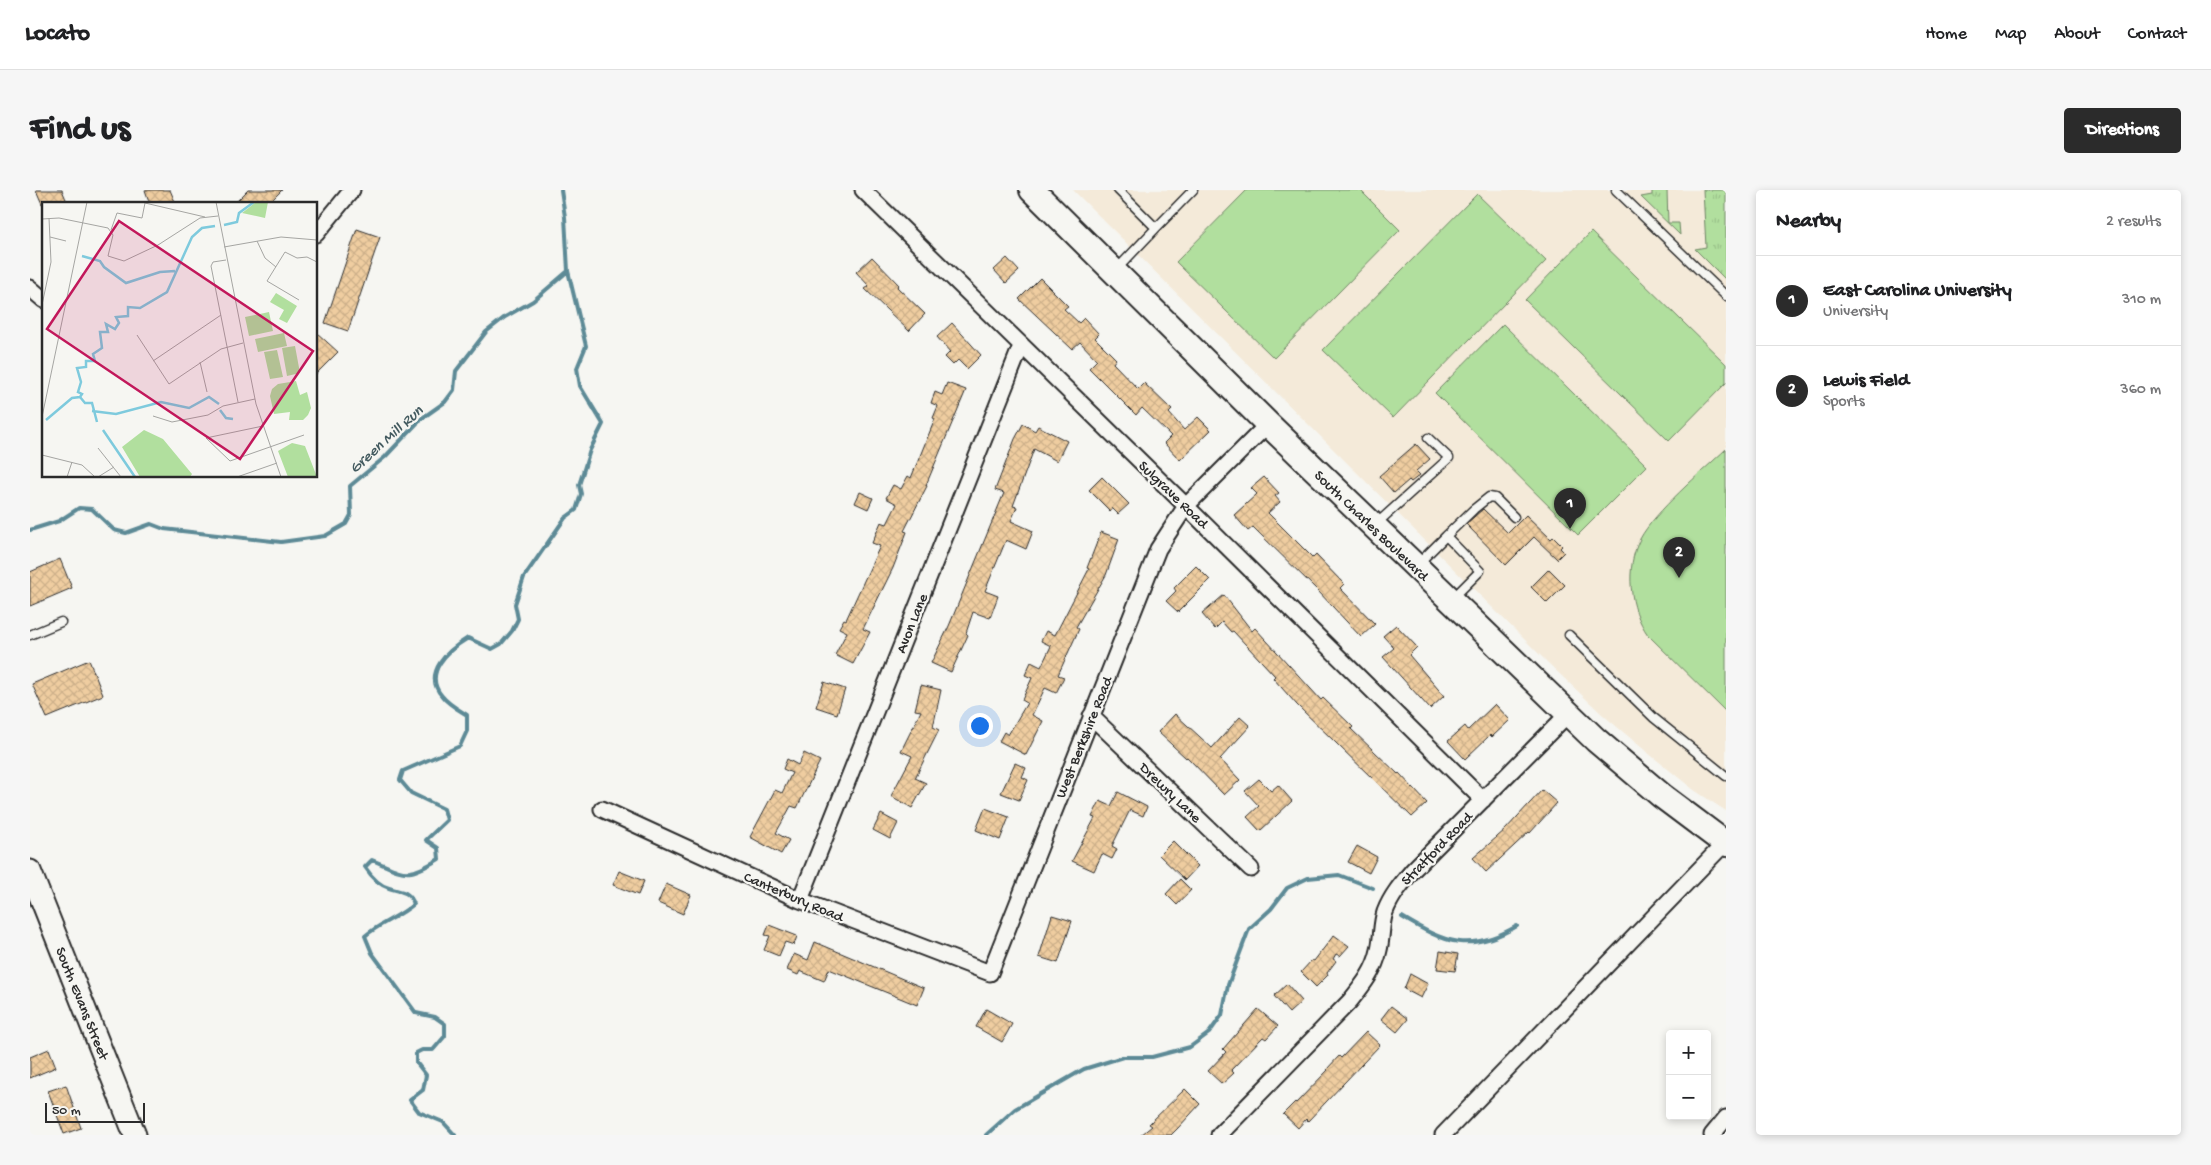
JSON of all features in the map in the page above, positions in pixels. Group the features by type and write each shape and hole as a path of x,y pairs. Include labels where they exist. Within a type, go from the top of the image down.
{"main road":[{"name":"South Charles Boulevard","path":"1032,190 1268,424 1568,714 1637,776 1726,844"},
{"name":"South Evans Street","path":"30,871 135,1135"}],"street":[{"path":"318,232 352,190"},
{"name":"Sulgrave Road","path":"863,190 1186,506 1482,800"},
{"path":"30,288 42,298"},
{"name":"Avon Lane","path":"800,900 1021,346"},
{"name":"West Berkshire Road","path":"990,973 1158,548 1186,506 1268,424"},
{"name":"Stratford Road","path":"1219,1135 1350,1001 1365,983 1374,967 1379,951 1385,914 1392,898 1413,870 1568,714"},
{"name":"Drewry Lane","path":"1091,716 1251,869"},
{"name":"Canterbury Road","path":"602,809 800,900 990,973"},
{"path":"1443,1135 1726,844"},
{"path":"1712,1135 1726,1118"}],"lane":[{"path":"1118,190 1156,228"},
{"path":"1114,271 1193,190"},
{"path":"1616,190 1726,296"},
{"path":"1374,526 1449,458 1428,438"},
{"path":"1416,566 1474,509 1489,497 1495,498 1514,517"},
{"path":"1446,536 1480,571 1451,601"},
{"path":"30,635 61,622"},
{"path":"1569,635 1654,718 1726,776"}],"shaded area":[{"path":"1073,190 1726,190 1726,811 1694,790 1648,753 1603,715 1547,662"}],"green space":[{"path":"1247,190 1360,190 1400,230 1274,358 1176,262"},
{"path":"1652,190 1667,190 1668,223 1679,223 1680,235 1641,197 1652,195"},
{"path":"1703,190 1726,190 1726,280 1695,249 1706,247"},
{"path":"1477,194 1546,261 1393,418 1323,350"},
{"path":"1591,232 1726,364 1726,383 1669,441 1525,300"},
{"path":"1503,324 1647,466 1578,535 1435,393"},
{"path":"1726,449 1726,712 1648,635 1633,600 1631,575 1635,550 1647,528 1667,504"}],"building":[{"path":"36,190 62,190 67,202 42,202 42,204"},
{"path":"145,190 170,190 175,202 149,202"},
{"path":"248,190 282,190 270,202 236,202"},
{"path":"357,229 380,237 348,331 325,323"},
{"path":"872,257 899,285 897,287 925,314 909,331 865,289 869,286 856,272"},
{"path":"1007,258 1019,271 1006,283 994,270"},
{"path":"1040,278 1068,306 1064,309 1079,323 1084,318 1099,334 1095,338 1116,359 1113,363 1138,389 1144,383 1172,410 1169,413 1184,430 1198,417 1211,430 1180,460 1164,443 1171,436 1142,408 1136,415 1089,368 1097,360 1080,342 1072,349 1019,299"},
{"path":"952,323 981,355 967,369 958,360 953,365 945,357 950,352 937,337"},
{"path":"318,334 338,352 318,372"},
{"path":"947,383 966,390 927,486 904,531 907,532 893,568 863,629 870,632 853,664 835,655 847,632 839,628 844,619 846,620 880,546 872,543 881,522 887,524 897,504 886,498 893,485 901,489 908,476 911,478 935,419 933,418 938,406 931,403 935,392 942,395"},
{"path":"1023,424 1035,431 1038,426 1067,441 1057,461 1034,449 1013,506 1017,507 1011,521 1033,531 1026,549 1006,540 985,591 998,596 990,618 973,612 966,633 968,635 951,672 931,663 949,626 1004,493 995,490 1015,439"},
{"path":"1416,444 1430,459 1416,471 1420,475 1411,482 1409,480 1394,493 1379,476"},
{"path":"1102,477 1129,504 1118,514 1112,508 1110,511 1089,490"},
{"path":"1264,477 1279,493 1275,496 1280,502 1268,513 1313,558 1316,555 1344,584 1340,588 1375,624 1361,637 1318,591 1253,527 1248,531 1234,515 1257,494 1251,488"},
{"path":"860,492 873,498 868,509 855,503"},
{"path":"1483,509 1508,533 1526,515 1551,539 1553,537 1562,546 1560,548 1564,552 1557,559 1534,537 1506,565 1466,524"},
{"path":"1101,532 1119,539 1106,575 1076,627 1079,629 1058,675 1064,677 1056,693 1045,688 1032,715 1043,721 1026,755 999,741 1004,732 1008,735 1027,703 1022,700 1032,678 1025,675 1031,662 1041,667 1051,646 1041,641 1046,631 1055,635 1089,569 1087,568"},
{"path":"60,559 72,588 30,606 30,572"},
{"path":"1196,566 1210,580 1178,612 1166,601 1176,591 1174,588"},
{"path":"1549,569 1565,585 1547,603 1531,587"},
{"path":"1224,595 1252,631 1255,628 1321,700 1323,698 1353,727 1351,729 1399,773 1427,803 1412,817 1297,705 1273,678 1275,676 1233,631 1231,632 1222,622 1215,629 1202,614"},
{"path":"1396,625 1417,647 1409,655 1444,696 1430,709 1383,657 1394,648 1383,636"},
{"path":"89,660 103,695 47,718 32,684"},
{"path":"824,682 845,689 837,714 816,707"},
{"path":"921,685 941,690 933,727 939,730 915,778 926,783 912,808 891,796 912,756 901,751 921,711 915,710"},
{"path":"1495,704 1510,720 1492,737 1490,735 1465,759 1448,741 1465,726 1468,730"},
{"path":"1175,714 1212,748 1240,717 1250,726 1220,759 1240,780 1224,795 1187,757 1158,732"},
{"path":"804,753 820,761 797,808 791,806 776,833 789,840 781,854 750,837 775,790 782,793 792,773 783,769 787,759 798,765"},
{"path":"1015,763 1026,768 1022,777 1028,780 1019,800 1001,793"},
{"path":"1259,779 1271,791 1278,785 1292,801 1260,831 1247,817 1259,806 1245,791"},
{"path":"1542,790 1557,803 1530,833 1486,872 1473,858 1505,830"},
{"path":"1118,792 1147,807 1143,816 1130,810 1112,846 1117,849 1112,859 1102,854 1094,871 1072,861 1095,818 1092,817 1100,801 1111,806"},
{"path":"985,808 1009,817 1000,840 976,830"},
{"path":"881,814 898,823 890,839 873,830"},
{"path":"1173,841 1198,866 1185,880 1159,855"},
{"path":"1357,846 1377,857 1369,873 1348,862"},
{"path":"619,871 644,881 638,895 613,885"},
{"path":"1180,879 1191,890 1177,905 1166,894"},
{"path":"666,884 691,895 683,914 658,903"},
{"path":"1052,915 1072,921 1058,963 1039,957"},
{"path":"769,925 797,936 794,945 785,942 779,956 764,950 770,936 765,935"},
{"path":"1334,935 1349,946 1340,956 1336,954 1333,959 1336,961 1327,973 1328,975 1316,987 1301,972 1312,960 1314,961"},
{"path":"815,942 924,988 917,1005 829,969 824,981 800,971 798,975 787,970 794,954 808,960"},
{"path":"1440,951 1458,954 1455,971 1437,969"},
{"path":"1410,974 1428,984 1421,998 1404,989"},
{"path":"1287,984 1302,1001 1289,1013 1274,996"},
{"path":"1391,1006 1408,1019 1397,1032 1381,1019"},
{"path":"986,1009 1012,1024 1002,1042 976,1027"},
{"path":"1258,1009 1278,1026 1266,1039 1263,1037 1231,1070 1234,1073 1222,1084 1208,1071 1226,1052 1223,1049"},
{"path":"1366,1032 1380,1045 1308,1121 1306,1119 1298,1128 1283,1114 1328,1070 1339,1056 1341,1058"},
{"path":"49,1049 56,1067 30,1078 30,1057"},
{"path":"66,1085 81,1128 64,1134 48,1091"},
{"path":"1185,1089 1200,1104 1178,1128 1171,1135 1141,1135 1152,1126 1149,1124"}],"waterway":[{"name":"Green Mill Run","path":"455,1135 443,1122 419,1112 410,1100 423,1090 426,1075 416,1062 416,1053 422,1050 433,1050 445,1036 445,1024 435,1017 416,1013 372,953 365,936 414,904 407,894 385,887 378,882 365,867 372,860 399,871 412,872 439,859 438,848 426,840 447,820 444,809 411,793 400,780 403,771 460,746 467,731 467,715 450,704 442,696 435,679 436,671 446,656 468,638 492,649 501,644 512,631 518,619 515,604 524,577 565,518 576,510 581,494 579,485 590,450 603,424 580,386 577,368 586,346 568,271 565,217 561,190"},
{"name":"Green Mill Run","path":"30,530 59,521 79,508 92,509 114,530 126,533 151,524 164,529 281,542 325,536 346,524 351,515 350,486 385,457 421,419 445,402 454,390 456,371 486,332 505,317 533,301 568,271"},
{"path":"986,1135 1015,1109 1084,1069 1123,1057 1152,1057 1190,1047 1209,1033 1222,1015 1228,985 1249,929 1271,909 1287,888 1308,878 1339,875 1373,888"},
{"path":"1402,917 1445,939 1458,942 1485,940 1517,926"}],"place":[{"name":"East Carolina University","path":"1570,529"},
{"name":"Lewis Field","path":"1679,578"}]}
